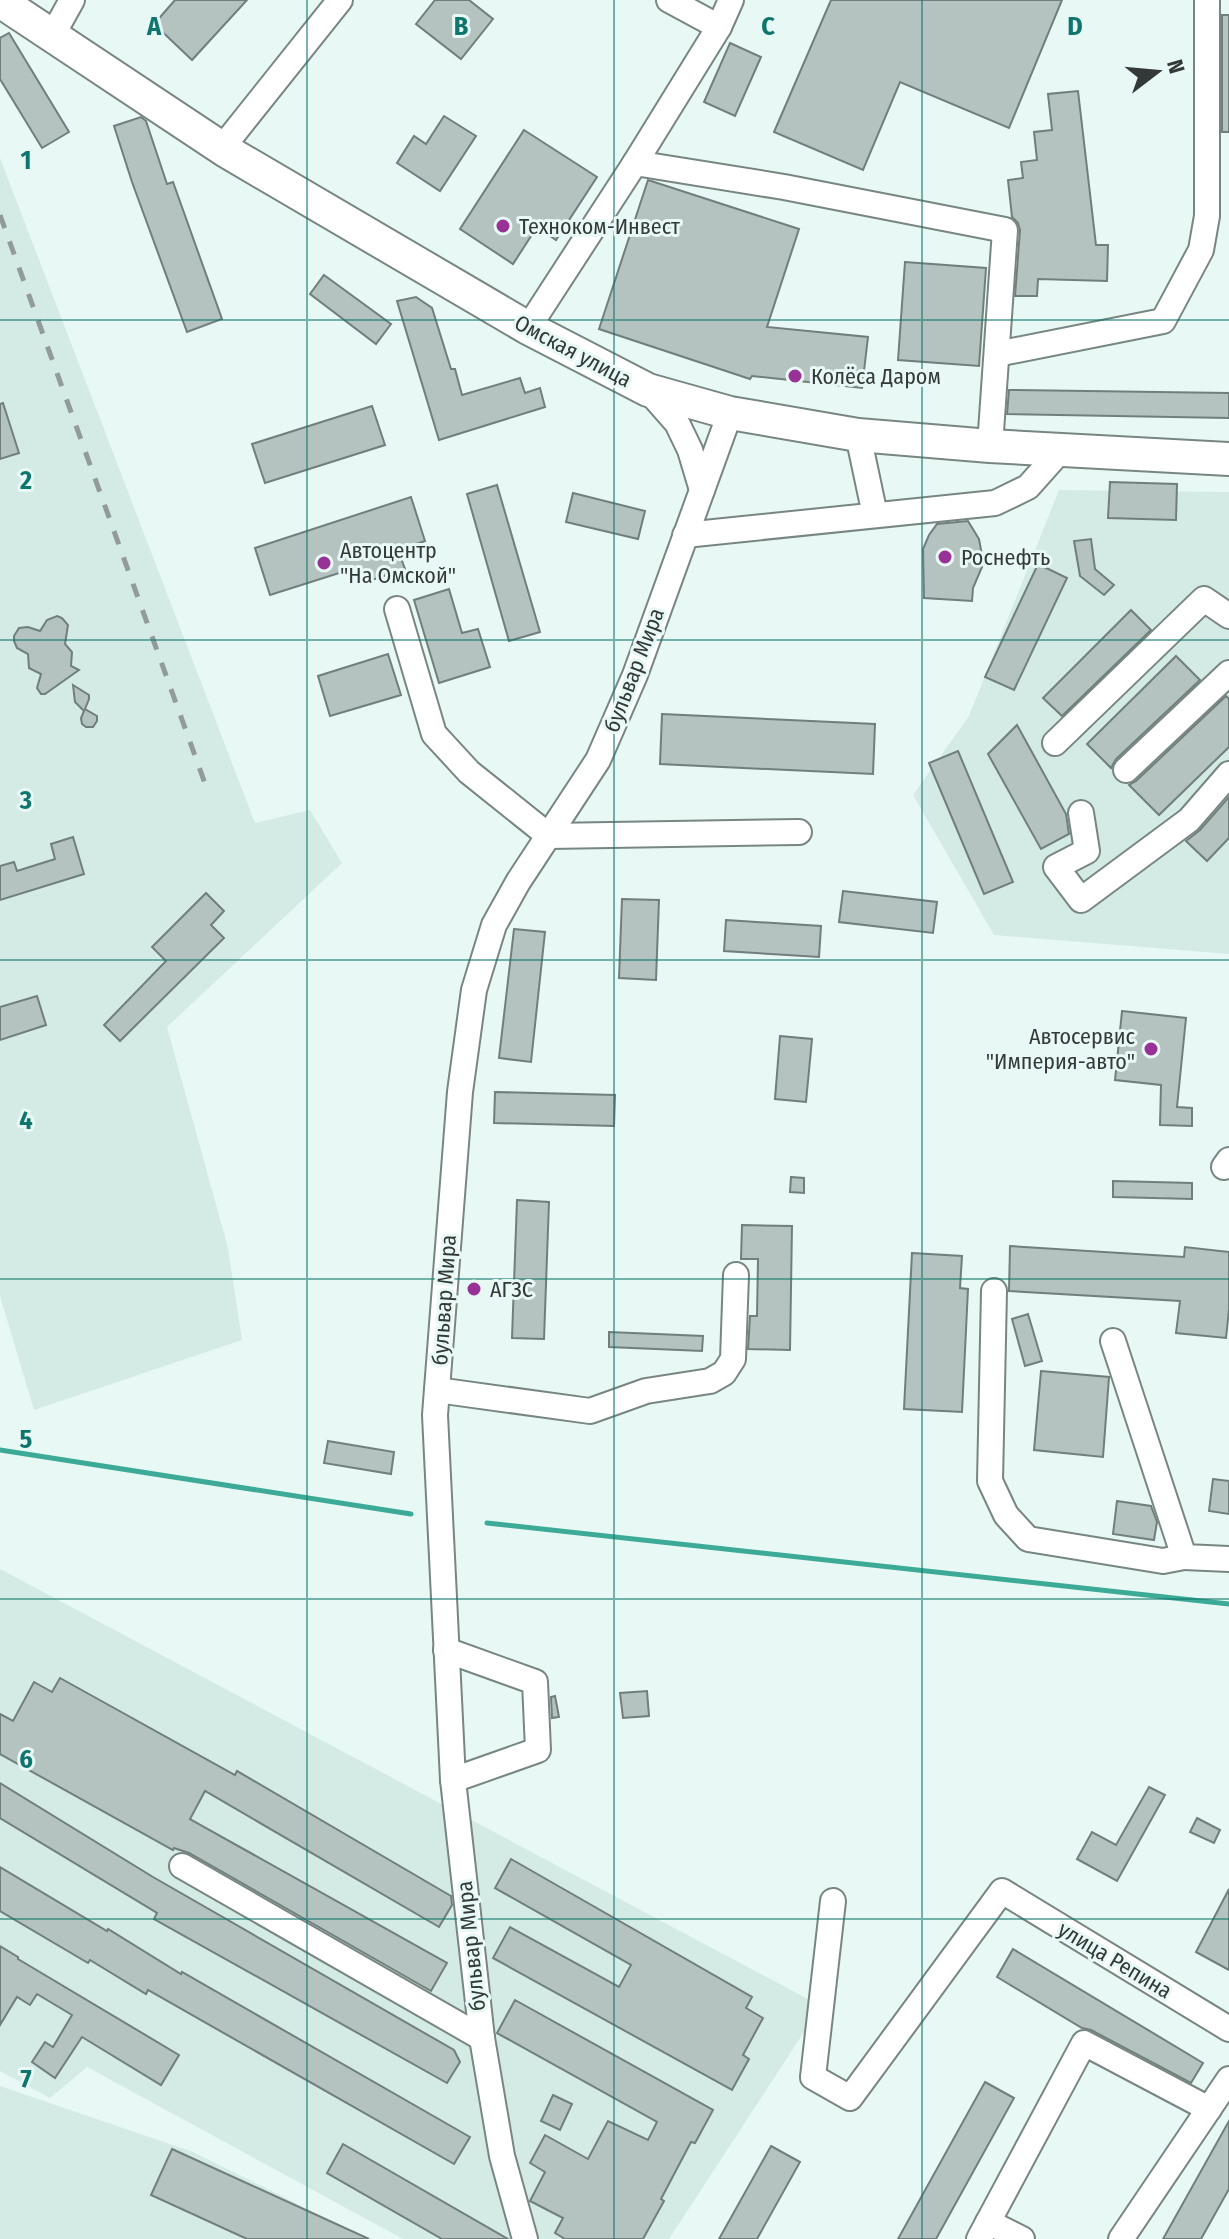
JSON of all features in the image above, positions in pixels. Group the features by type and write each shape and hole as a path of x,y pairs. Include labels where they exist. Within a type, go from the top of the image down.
{"main road":[{"name":"Омская улица","path":"0,1 222,148 528,328 648,390 730,413 858,435 1060,451 1229,459"}],"street":[{"path":"52,36 72,0"},
{"path":"222,148 340,0"},
{"path":"669,0 719,27"},
{"path":"528,328 635,163 719,27 731,0"},
{"path":"997,354 1163,321 1201,250 1207,216 1207,0"},
{"path":"635,163 784,187 1005,230 990,446"},
{"path":"648,390 677,423 690,450 702,490"},
{"name":"бульвар Мира","path":"525,2239 502,2156 482,2038 453,1780 435,1415 460,1092 474,990 494,925 518,882 598,760 635,675 730,413"},
{"path":"858,435 875,515"},
{"path":"685,535 995,503 1028,487 1060,451"},
{"path":"1055,743 1204,599 1229,616"},
{"path":"397,609 434,734 469,772 549,836 799,832"},
{"path":"1126,770 1229,673"},
{"path":"1081,813 1087,851 1056,867 1081,900 1189,820 1229,774"},
{"path":"437,1390 590,1411 646,1391 710,1381 724,1373 733,1359 736,1275"},
{"path":"994,1291 990,1481 1006,1515 1028,1539 1163,1561 1184,1557 1229,1559"},
{"path":"1113,1341 1184,1557"},
{"path":"446,1650 535,1682 538,1750 453,1780"},
{"path":"182,1866 482,2038"},
{"name":"улица Репина","path":"833,1901 813,2077 850,2098 1002,1891 1229,2029"},
{"path":"1022,2239 983,2230 1084,2043 1209,2109"},
{"path":"1121,2239 1229,2079"}],"shaded area":[{"path":"0,158 255,823 310,810 342,863 167,1027 228,1248 242,1340 34,1410 0,1296"},
{"path":"1059,490 1229,492 1229,954 994,935 913,795 969,716"},
{"path":"0,1569 821,2006 669,2239 403,2239 87,2067 50,2098 0,2071"},
{"path":"0,2086 193,2152 368,2239 0,2239"}],"building":[{"path":"175,0 247,0 192,60 154,24"},
{"path":"435,0 469,0 493,19 461,59 416,24"},
{"path":"831,0 1062,0 1009,128 900,82 863,170 774,132"},
{"path":"1222,15 1229,15 1229,132 1222,132"},
{"path":"9,33 69,132 42,148 0,79 0,38"},
{"path":"730,43 761,57 735,116 704,102"},
{"path":"1078,91 1096,245 1108,245 1107,281 1038,279 1037,296 1015,296 1020,230 1012,217 1008,180 1023,178 1021,162 1037,160 1034,132 1052,130 1048,94"},
{"path":"444,116 476,136 440,191 397,163 414,136 426,144"},
{"path":"141,117 146,121 167,184 173,182 222,319 187,332 114,126"},
{"path":"524,130 597,177 556,240 537,227 513,264 460,229"},
{"path":"648,180 799,229 767,327 868,337 862,388 752,376 750,379 599,329"},
{"path":"905,262 986,268 979,366 898,360"},
{"path":"324,275 391,324 376,344 310,294"},
{"path":"416,297 432,308 462,395 520,378 525,393 540,388 545,407 439,440 397,301"},
{"path":"1009,390 1229,393 1229,418 1007,414"},
{"path":"3,403 19,453 0,459 0,404"},
{"path":"372,406 385,445 265,483 252,444"},
{"path":"1110,482 1177,484 1176,520 1108,518"},
{"path":"497,485 540,632 509,641 467,494"},
{"path":"573,493 645,511 638,539 566,522"},
{"path":"411,497 425,541 398,550 405,569 363,583 358,567 270,595 255,548"},
{"path":"968,521 979,539 982,555 982,567 973,588 972,601 924,598 923,549 929,535 937,524"},
{"path":"1091,539 1095,569 1114,585 1104,595 1080,576 1074,541"},
{"path":"1038,564 1067,578 1014,690 985,677"},
{"path":"449,589 462,633 478,629 490,667 439,683 414,600"},
{"path":"1131,610 1151,630 1062,716 1043,698"},
{"path":"57,616 68,625 65,644 72,652 71,666 79,670 41,694 37,688 41,674 29,668 28,654 17,648 14,636 19,628 40,631 47,620"},
{"path":"388,654 401,695 330,716 318,676"},
{"path":"1176,656 1200,680 1116,759 1111,768 1087,744"},
{"path":"73,685 89,695 85,709 97,716 93,727 82,724 84,711 75,702"},
{"path":"1226,696 1229,699 1229,747 1159,815 1129,785"},
{"path":"662,714 875,724 873,774 660,764"},
{"path":"1017,725 1066,814 1069,834 1041,849 988,754"},
{"path":"958,751 1013,882 984,894 929,763"},
{"path":"1229,797 1229,838 1207,861 1186,841"},
{"path":"73,837 84,874 0,900 0,866 14,862 17,871 55,859 51,844"},
{"path":"843,891 937,902 933,933 839,922"},
{"path":"206,893 224,911 211,925 224,938 120,1041 104,1025 166,961 152,947"},
{"path":"622,899 659,900 656,980 619,978"},
{"path":"726,920 821,926 819,957 724,951"},
{"path":"514,929 545,932 531,1062 499,1058"},
{"path":"37,996 46,1025 0,1040 0,1007"},
{"name":"Автосервис \"Империя-авто\"","path":"1122,1011 1186,1018 1177,1107 1192,1108 1192,1126 1160,1125 1161,1085 1115,1080"},
{"path":"780,1036 812,1039 806,1102 775,1099"},
{"path":"495,1092 615,1095 614,1126 494,1123"},
{"path":"791,1177 804,1178 804,1193 790,1192"},
{"path":"1113,1181 1192,1183 1192,1199 1113,1197"},
{"path":"517,1200 549,1202 544,1339 512,1338"},
{"path":"742,1225 792,1226 790,1350 748,1349 750,1316 757,1316 758,1259 741,1259"},
{"path":"1010,1246 1184,1257 1185,1247 1229,1252 1226,1338 1176,1333 1180,1301 1009,1291"},
{"path":"912,1253 962,1256 960,1288 968,1289 962,1412 904,1409"},
{"path":"1028,1314 1042,1361 1025,1366 1012,1319"},
{"path":"609,1332 703,1336 702,1351 609,1347"},
{"path":"1041,1371 1109,1377 1103,1457 1034,1450"},
{"path":"328,1441 394,1452 391,1474 324,1463"},
{"path":"1213,1479 1229,1481 1229,1514 1209,1511"},
{"path":"1117,1501 1151,1506 1157,1522 1154,1540 1113,1534"},
{"path":"60,1678 235,1775 237,1771 451,1896 452,1905 439,1927 205,1791 190,1819 447,1963 431,1991 189,1853 173,1850 0,1754 0,1714 13,1721 34,1682 52,1692"},
{"path":"647,1691 649,1716 623,1718 620,1693"},
{"path":"555,1696 559,1717 552,1718 551,1697"},
{"path":"0,1783 153,1877 454,2050 460,2062 447,2083 154,1919 157,1913 0,1818"},
{"path":"1149,1787 1165,1795 1117,1881 1077,1859 1092,1832 1116,1845"},
{"path":"1197,1818 1220,1830 1214,1843 1190,1832"},
{"path":"511,1859 752,1997 746,2008 763,2018 743,2055 749,2059 732,2090 493,1958 510,1927 619,1987 631,1965 495,1888"},
{"path":"0,1867 181,1974 470,2137 454,2164 148,1990 146,1994 0,1911"},
{"path":"1229,1889 1229,1970 1196,1952"},
{"path":"0,1946 179,2055 161,2085 82,2037 55,2078 32,2062 45,2042 53,2047 72,2015 37,1994 30,2005 17,1997 0,2025"},
{"path":"1013,1949 1203,2063 1191,2083 1082,2028 997,1977"},
{"path":"515,2000 713,2110 695,2143 691,2142 643,2239 565,2239 555,2233 563,2218 530,2201 545,2172 530,2163 545,2135 588,2159 608,2121 648,2140 657,2122 497,2033"},
{"path":"985,2082 1014,2098 936,2239 898,2239"},
{"path":"553,2095 572,2104 560,2130 541,2121"},
{"path":"1229,2121 1229,2189 1201,2239 1163,2239"},
{"path":"343,2144 508,2239 442,2239 327,2173"},
{"path":"771,2146 800,2162 757,2239 719,2239"},
{"path":"172,2149 369,2239 247,2239 151,2195"}],"waterway":[{"path":"0,1450 411,1514"},
{"path":"487,1523 1229,1604"}],"railway":[{"path":"0,215 207,789"}],"place":[{"name":"Техноком-Инвест","path":"503,226"},
{"name":"Колёса Даром","path":"795,376"},
{"name":"Роснефть","path":"945,557"},
{"name":"Автоцентр \"На Омской\"","path":"324,563"},
{"name":"Автосервис \"Империя-авто\"","path":"1151,1049"},
{"name":"АГЗС","path":"474,1289"}]}
